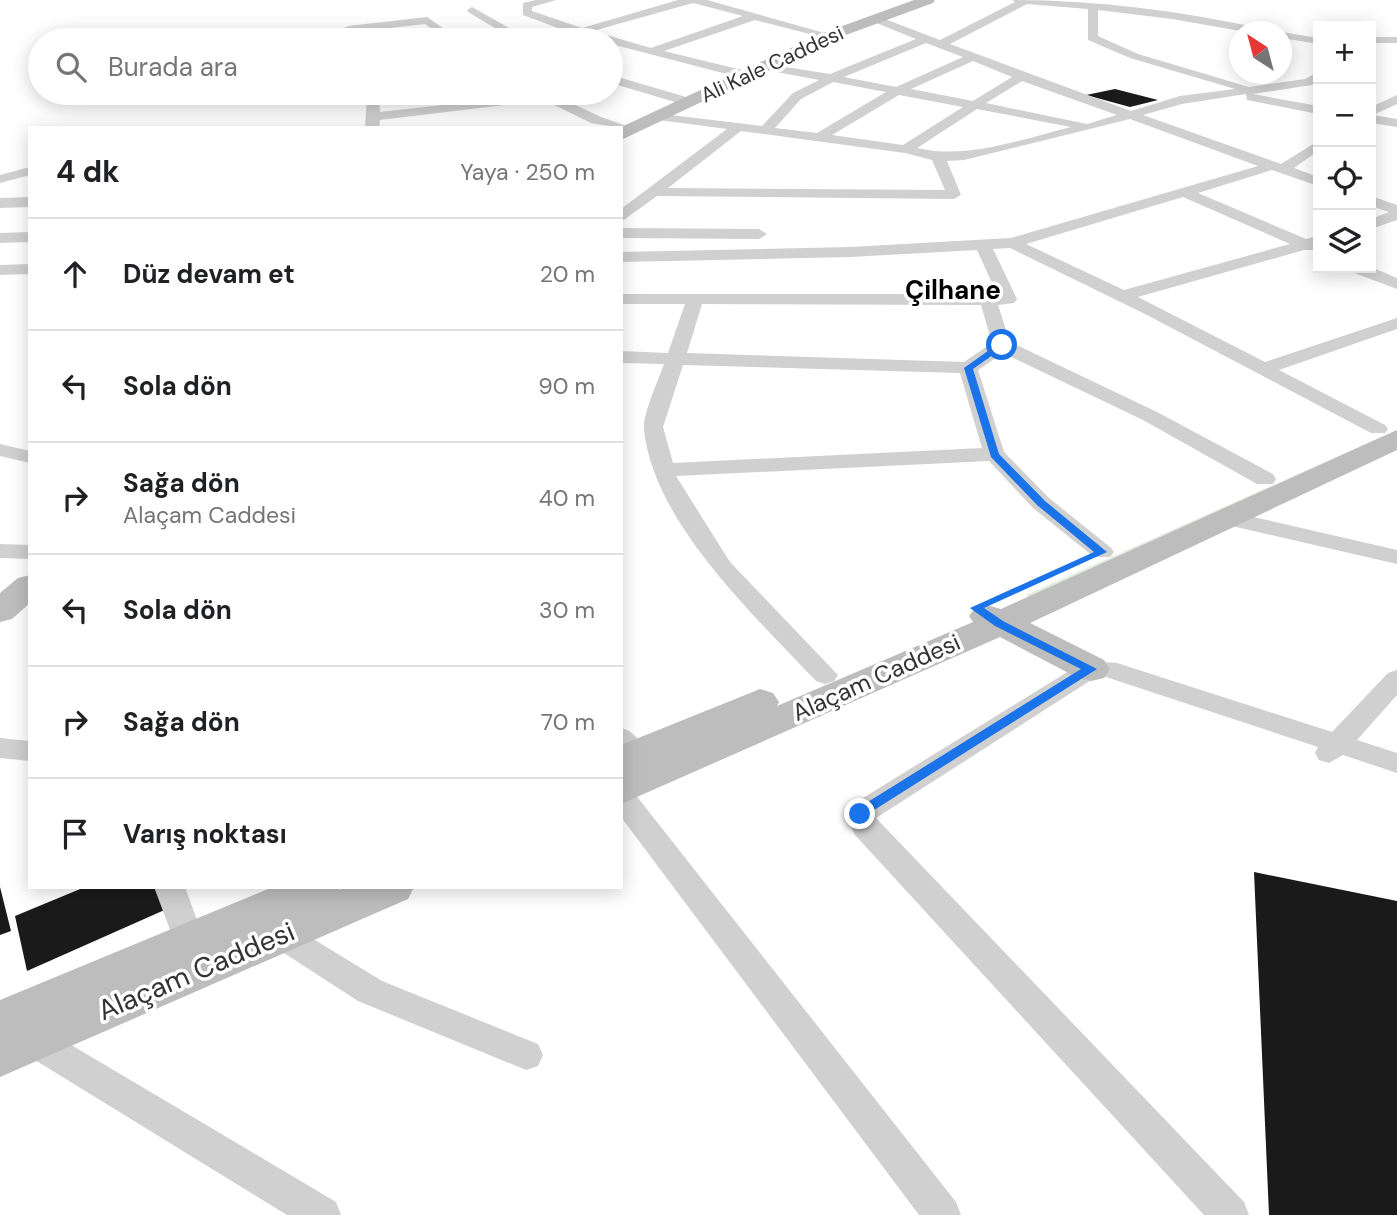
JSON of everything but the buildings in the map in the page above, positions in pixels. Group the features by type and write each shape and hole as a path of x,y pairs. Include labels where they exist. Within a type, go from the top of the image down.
{"main road":[{"name":"Ali Kale Caddesi","path":"626,132 829,36 926,0"},
{"name":"Alaçam Caddesi","path":"624,765 825,675 987,616 1102,552 1265,480 1391,429"},
{"name":"Alaçam Caddesi","path":"624,765 1227,518 1391,429"},
{"path":"0,611 28,587"},
{"path":"987,616 1091,669"},
{"name":"Alaçam Caddesi","path":"15,1032 189,942 314,889"},
{"name":"Alaçam Caddesi","path":"15,1032 281,935 387,889"}],"street":[{"path":"551,0 524,2 527,13 566,28"},
{"path":"591,28 690,0"},
{"path":"695,0 829,36"},
{"path":"1018,0 1060,1 1165,13 1229,25"},
{"path":"1165,13 1166,0"},
{"path":"939,45 983,25 1025,1"},
{"path":"1093,5 1092,38 1133,56 1255,90"},
{"path":"472,10 503,28"},
{"path":"650,51 755,16"},
{"path":"873,18 971,58 1313,180"},
{"path":"357,28 427,20 438,28"},
{"path":"1292,37 1312,41"},
{"path":"765,131 797,96 832,78 925,39"},
{"path":"1376,40 1397,40"},
{"path":"623,44 746,75"},
{"path":"818,138 897,91 971,58"},
{"path":"765,66 1090,127"},
{"path":"905,149 1021,76"},
{"path":"659,116 905,149 937,157 964,156 1090,127 1180,100 1313,81"},
{"path":"623,83 688,103"},
{"path":"1233,93 1313,109"},
{"path":"1376,99 1394,102"},
{"path":"1376,110 1394,102"},
{"path":"373,122 479,111 502,105"},
{"path":"565,105 611,126"},
{"path":"1376,120 1397,123"},
{"path":"623,216 738,127"},
{"path":"623,257 850,252 1012,243 1277,168 1314,147"},
{"path":"655,192 954,195 937,157"},
{"path":"0,180 28,172"},
{"path":"1376,198 1397,191"},
{"path":"1186,192 1313,245"},
{"path":"0,203 28,202"},
{"path":"1376,202 1397,212"},
{"path":"1376,222 1397,212"},
{"path":"623,233 759,234"},
{"path":"0,238 28,237"},
{"path":"1012,243 1263,369 1391,429"},
{"path":"623,299 1007,299 983,245"},
{"path":"1122,296 1313,245"},
{"path":"2,271 28,269"},
{"path":"1370,273 1397,284"},
{"path":"695,300 653,427 667,482 721,566 825,675"},
{"path":"988,300 1002,345 1150,416 1265,480"},
{"path":"1263,369 1397,323"},
{"path":"623,357 968,368 1002,345"},
{"path":"968,368 994,454 1041,503 1102,552"},
{"path":"0,450 28,457"},
{"path":"664,470 994,454"},
{"path":"1227,518 1397,557"},
{"path":"0,551 28,552"},
{"path":"1230,1215 865,827 860,814 1091,669 1108,669 1332,750 1397,763"},
{"path":"1332,750 1397,679"},
{"path":"0,748 28,751"},
{"path":"623,799 942,1215"},
{"path":"170,889 189,942"},
{"path":"281,935 370,991 526,1055"},
{"path":"15,1032 322,1215"}],"shaded area":[{"path":"1381,437 1385,439 1030,599 1026,595"}],"district":[{"name":"Çilhane","path":"953,290"}],"route":[{"path":"860,814 1091,669 999,624 976,608 1102,552 1041,503 994,454 968,368 1002,345"}]}
